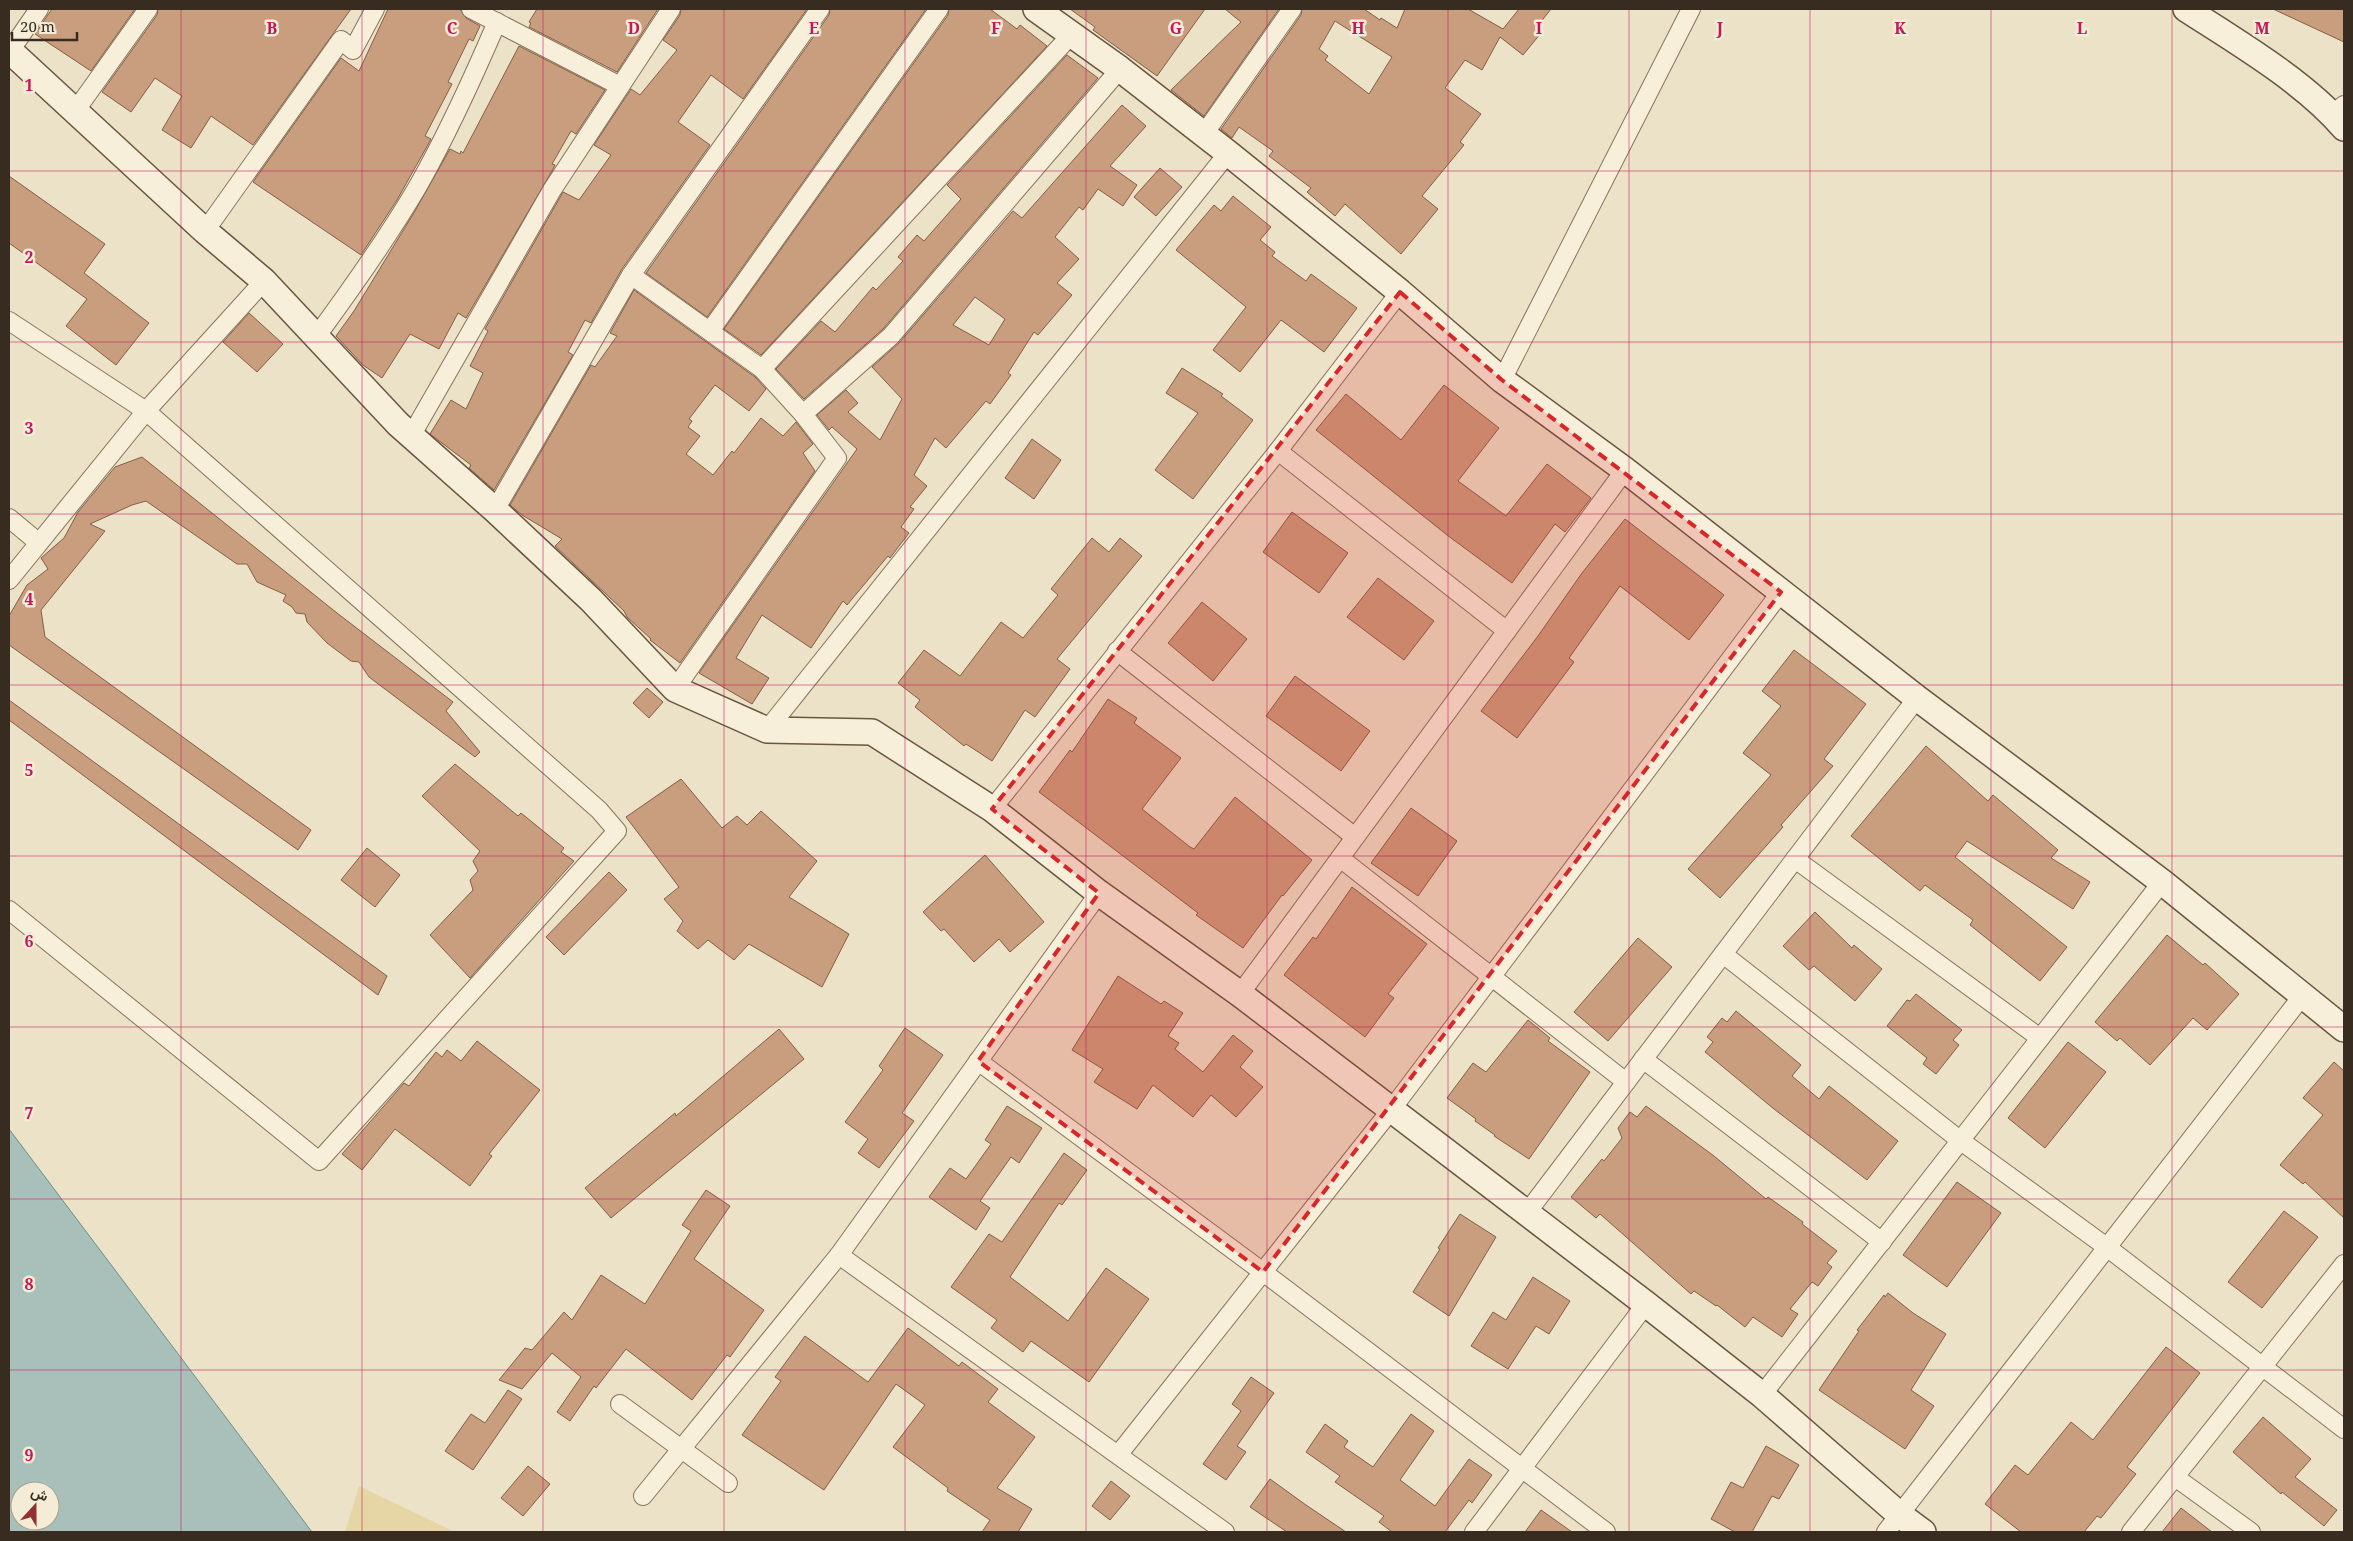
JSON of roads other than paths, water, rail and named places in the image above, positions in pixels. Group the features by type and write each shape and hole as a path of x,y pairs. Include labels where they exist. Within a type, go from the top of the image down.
{"street":[{"path":"39,9 10,50 205,231 264,281 411,436 495,510 591,600 675,689 767,730 872,732 992,809 1099,893 1240,994 1646,1304 1762,1396 1893,1524 1923,1532"},
{"path":"76,110 148,9"},
{"path":"205,231 341,40 353,50 375,9"},
{"path":"471,9 620,86"},
{"path":"411,436 552,190 671,9"},
{"path":"495,510 631,275 820,9"},
{"path":"710,331 939,9"},
{"path":"1036,9 1072,34 1228,153 1400,292 1502,380 1625,470 1917,698 2162,882 2344,1029"},
{"path":"1502,380 1691,9"},
{"path":"2186,9 2266,61 2340,116"},
{"path":"1204,134 1286,11"},
{"path":"316,337 352,288 418,186 469,86 496,22"},
{"path":"762,369 1072,34"},
{"path":"803,414 891,336 1120,70"},
{"path":"767,730 1228,153"},
{"path":"631,275 762,369 803,414 838,458 675,689"},
{"path":"9,580 146,411 264,281"},
{"path":"992,809 1278,451 1400,292"},
{"path":"9,321 146,411 599,810 617,832 319,1161 9,910"},
{"path":"1278,451 1507,631"},
{"path":"1240,994 1625,470"},
{"path":"9,518 39,542"},
{"path":"1118,1455 1391,1110 1781,592"},
{"path":"1117,651 1355,837"},
{"path":"1526,1214 1917,698"},
{"path":"1340,858 1626,1082"},
{"path":"1795,859 2040,1038"},
{"path":"1762,1396 2162,882"},
{"path":"644,1496 680,1448 839,1255 1099,893"},
{"path":"1723,954 1961,1141 2108,1248 2344,1429"},
{"path":"1893,1524 2302,996"},
{"path":"1643,1059 1882,1242"},
{"path":"978,1061 1263,1272 1606,1532"},
{"path":"839,1255 1225,1532"},
{"path":"2131,1532 2344,1266"},
{"path":"1474,1532 1646,1304"},
{"path":"620,1404 728,1483"},
{"path":"2175,1477 2251,1532"}],"water":[{"path":"9,1129 312,1532 9,1532"}]}
